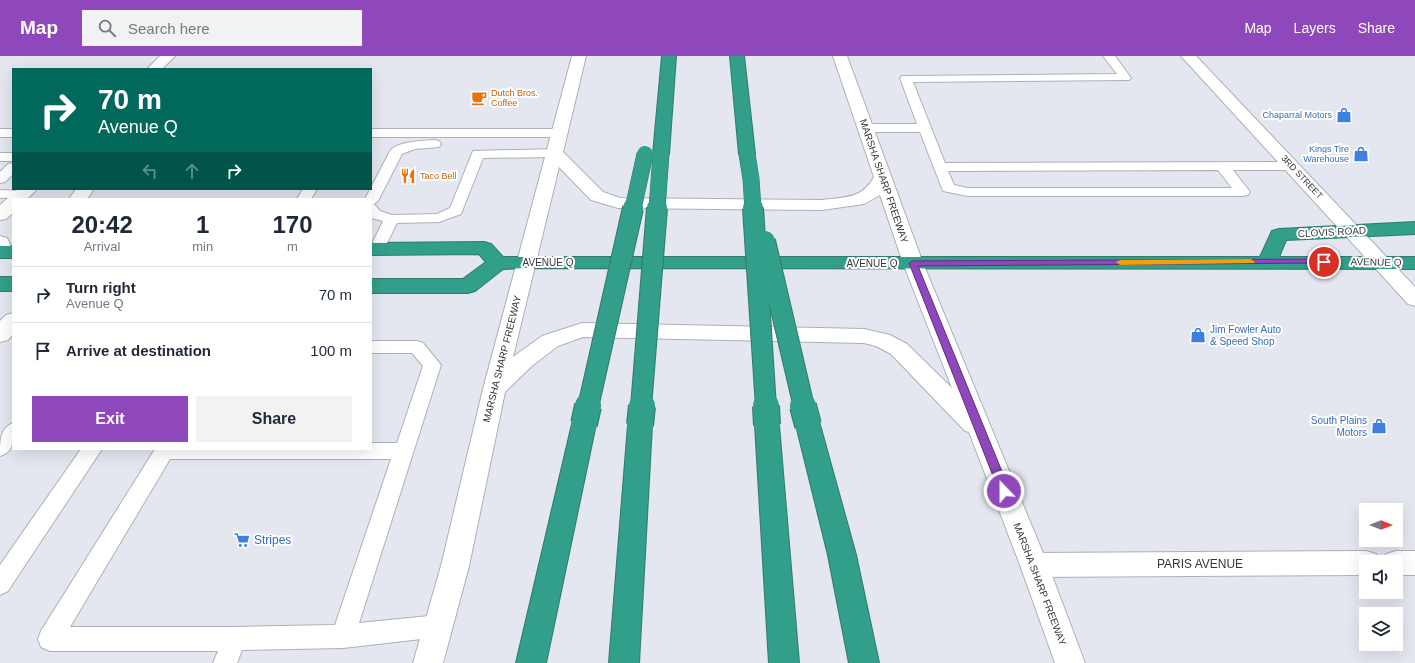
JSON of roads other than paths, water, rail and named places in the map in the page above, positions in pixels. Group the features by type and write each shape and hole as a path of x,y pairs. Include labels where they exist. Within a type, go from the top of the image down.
{"highway":[{"path":"737,56 751,179 808,424 842,555 864,663"},
{"path":"531,663 584,424 653,154 668,60"},
{"path":"624,663 640,424 653,154"},
{"path":"751,179 784,663"},
{"name":"CLOVIS ROAD","path":"1267,262 1279,235 1415,228"},
{"path":"372,286 468,286 498,263 484,248 374,248"},
{"name":"AVENUE Q","path":"498,263 1415,263"},
{"path":"0,284 12,284"}],"main road":[{"path":"155,68 168,56"},
{"name":"MARSHA SHARP FREEWAY","path":"428,663 455,566 494,389 579,56"},
{"name":"MARSHA SHARP FREEWAY","path":"840,56 913,263 1034,565 1070,663"},
{"name":"3RD STREET","path":"1188,56 1415,299"},
{"path":"557,143 597,196 618,203 822,205 843,203 864,198 875,190 883,176"},
{"path":"77,198 84,190"},
{"path":"0,215 12,204"},
{"path":"0,335 12,321"},
{"path":"494,389 525,358 550,341 582,330 864,336 882,340 899,349 981,432"},
{"name":"PARIS AVENUE","path":"1034,565 1359,563"},
{"path":"1403,563 1415,563"}],"lane":[{"path":"1109,56 1125,78 906,78 948,188 968,192 1243,192 1222,166"},
{"path":"866,128 925,128"},
{"path":"0,133 12,133"},
{"path":"372,133 557,143"},
{"path":"372,199 397,151 413,145 479,149 557,143"},
{"path":"372,210 374,214 392,220 439,218 456,211 479,149"},
{"path":"0,157 12,157"},
{"path":"940,167 1291,166"},
{"path":"0,178 12,168"},
{"path":"0,194 20,196"},
{"path":"374,248 392,220"},
{"path":"343,636 432,365 416,347 372,347"},
{"path":"0,448 12,432"},
{"path":"0,584 91,450"},
{"path":"404,451 165,450 50,639 235,639 343,636 439,626"},
{"path":"225,663 235,639"}],"place":[{"name":"Dutch Bros. Coffee","path":"479,98"},
{"name":"Chaparral Motors","path":"1344,115"},
{"name":"Kings Tire Warehouse","path":"1361,154"},
{"name":"Taco Bell","path":"408,176"},
{"name":"Jim Fowler Auto & Speed Shop","path":"1198,335"},
{"name":"South Plains Motors","path":"1379,426"},
{"name":"Stripes","path":"242,540"}]}
